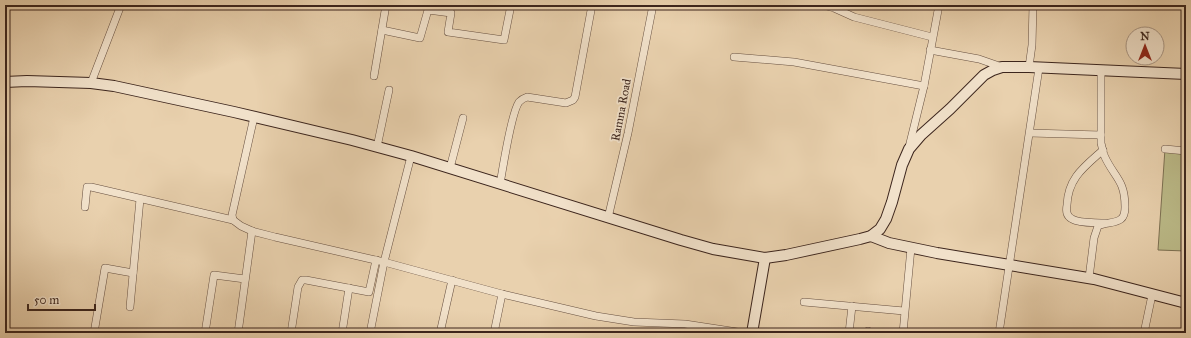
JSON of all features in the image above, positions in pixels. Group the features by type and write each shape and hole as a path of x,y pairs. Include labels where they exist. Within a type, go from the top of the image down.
{"main road":[{"path":"5,82 34,81 91,83 114,86 254,117 411,156 608,218 713,249 765,258 786,255 871,236 880,229 886,219 902,165 909,149 921,135 984,75 1002,67 1029,66 1039,68 1186,74"},
{"path":"871,236 889,243 911,248 1089,278 1186,303"},
{"path":"752,333 765,258"}],"street":[{"path":"91,83 120,5"},
{"path":"374,76 386,5"},
{"path":"382,30 420,38 428,10 452,13 448,32 504,40 511,5"},
{"path":"500,184 511,129 519,102 522,99 528,98 566,103 573,100 575,97 592,5"},
{"name":"Ramna Road","path":"608,218 628,134 653,5"},
{"path":"823,5 854,17 932,37"},
{"path":"909,149 924,86 939,5"},
{"path":"1029,66 1032,40 1033,5"},
{"path":"930,50 979,59 1002,67"},
{"path":"734,57 794,62 924,86"},
{"path":"999,333 1039,68"},
{"path":"1089,278 1098,226 1121,220 1124,216 1125,199 1122,185 1104,155 1103,150 1101,135 1101,70"},
{"path":"377,147 389,90"},
{"path":"233,220 232,215 236,195 254,117"},
{"path":"450,168 464,118"},
{"path":"1030,133 1101,135"},
{"path":"1165,148 1186,151"},
{"path":"1103,150 1078,173 1072,181 1068,191 1066,210 1072,219 1078,221 1107,223"},
{"path":"370,333 384,262 411,156"},
{"path":"85,207 87,187 91,187 233,220 252,231 376,260 502,294 596,316 634,322 684,324 744,333"},
{"path":"130,307 140,199"},
{"path":"238,333 252,231"},
{"path":"903,333 911,248"},
{"path":"291,333 298,287 302,280 369,292 376,260"},
{"path":"94,333 105,268 133,273"},
{"path":"205,333 214,275 245,279"},
{"path":"440,333 452,280"},
{"path":"342,333 349,288"},
{"path":"494,333 502,294"},
{"path":"1144,333 1152,295"},
{"path":"804,302 904,311"},
{"path":"849,333 852,306"}],"shaded area":[{"path":"1165,149 1186,151 1186,251 1158,250"}]}
